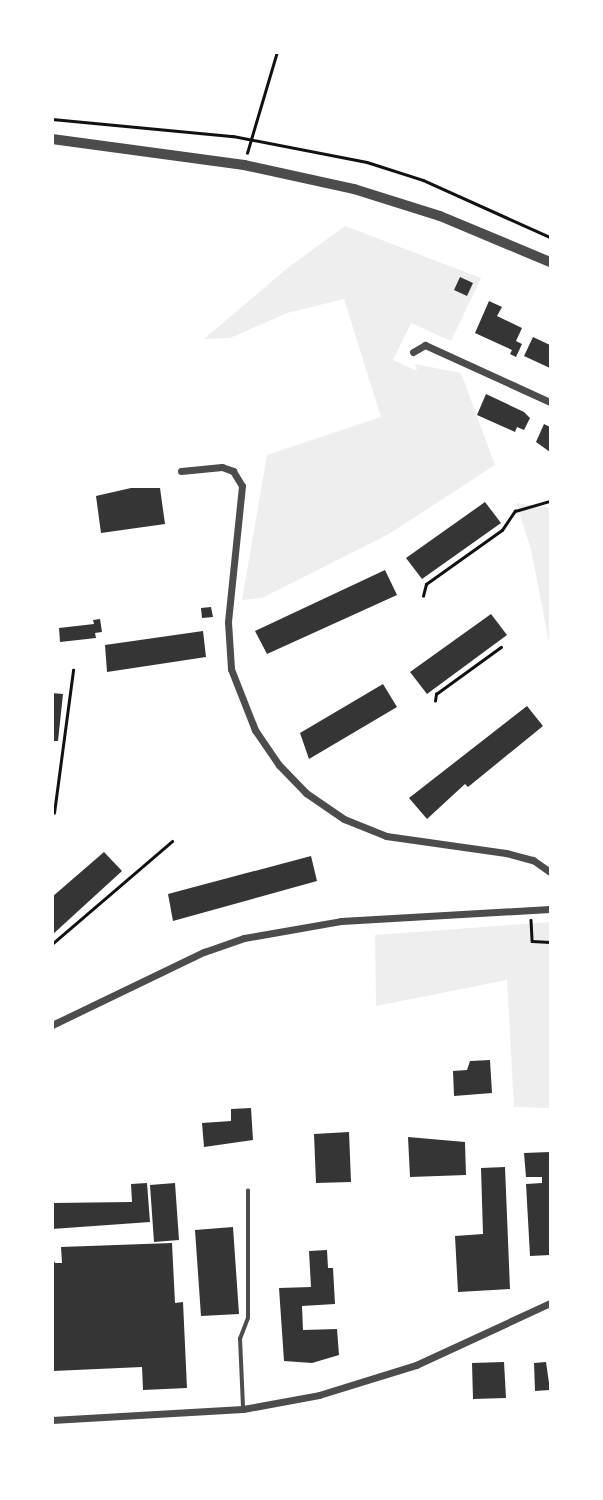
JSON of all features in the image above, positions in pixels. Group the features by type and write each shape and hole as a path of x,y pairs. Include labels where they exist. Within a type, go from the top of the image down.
{"street":[{"path":"52,139 244,165 354,189 440,216 551,262"},
{"path":"413,352 425,345 551,402"},
{"path":"181,471 222,467 233,471 242,486 230,600 230,669 255,730 279,765 306,793 344,819 386,836 506,853 533,860 551,872"},
{"path":"52,1025 204,952 244,938 341,921 551,909"},
{"path":"52,1420 243,1409 319,1395 383,1377 551,1303"}],"lane":[{"path":"243,1409 240,1339 248,1318 248,1191"}],"path":[{"path":"244,165 249,139 277,52"},
{"path":"52,119 249,139 393,169 551,237"},
{"path":"423,596 426,584 502,530 515,511 551,501"},
{"path":"435,701 436,694 500,647"},
{"path":"54,814 73,670"},
{"path":"52,944 172,841"},
{"path":"530,910 532,941 551,942"}],"shaded area":[{"path":"345,226 481,278 451,341 411,323 393,360 417,371 415,364 461,373 495,465 389,534 262,598 242,600 267,455 381,417 344,299 287,313 230,338 204,339 290,266"},
{"path":"516,503 550,508 550,648 531,549"},
{"path":"550,922 550,1108 514,1107 507,980 376,1006 375,935"}],"building":[{"path":"460,277 473,283 467,296 454,290"},
{"path":"489,301 502,307 497,316 522,328 516,341 522,344 516,357 510,354 512,350 475,333"},
{"path":"533,337 550,345 550,368 524,356"},
{"path":"486,394 524,412 530,418 524,430 517,427 515,432 477,415"},
{"path":"544,424 550,427 550,452 536,442"},
{"path":"131,488 160,488 165,524 101,533 96,496"},
{"path":"485,502 501,523 422,579 406,558"},
{"path":"385,570 397,595 267,654 255,631"},
{"path":"211,607 213,617 202,618 201,608"},
{"path":"491,614 507,635 427,694 410,672"},
{"path":"100,619 102,632 95,633 96,638 60,642 59,628 94,624 93,620"},
{"path":"203,631 206,657 107,672 105,645"},
{"path":"383,684 397,707 309,759 300,733"},
{"path":"52,693 63,694 58,741 52,741"},
{"path":"527,706 543,726 468,787 465,784 427,819 409,798"},
{"path":"104,852 122,871 52,935 52,897"},
{"path":"311,856 317,881 173,921 168,894"},
{"path":"490,1060 492,1093 454,1096 453,1071 467,1070 470,1061"},
{"path":"251,1108 253,1140 204,1147 202,1123 231,1121 231,1109"},
{"path":"349,1132 351,1182 316,1183 314,1134"},
{"path":"408,1137 465,1142 466,1175 410,1177"},
{"path":"550,1152 550,1255 530,1256 526,1184 542,1183 542,1177 526,1177 524,1153"},
{"path":"505,1167 510,1289 458,1292 455,1236 483,1234 481,1168"},
{"path":"147,1183 150,1222 52,1229 52,1203 132,1202 131,1184"},
{"path":"175,1183 179,1240 154,1242 150,1185"},
{"path":"233,1227 239,1314 201,1316 195,1230"},
{"path":"172,1243 175,1303 183,1302 187,1388 143,1390 142,1367 53,1371 52,1257 55,1263 62,1263 61,1247"},
{"path":"327,1250 328,1268 333,1268 335,1304 302,1306 303,1330 337,1329 339,1355 312,1363 284,1361 279,1288 311,1287 309,1251"},
{"path":"504,1362 506,1398 473,1399 472,1363"},
{"path":"546,1362 550,1390 535,1391 534,1363"}]}
